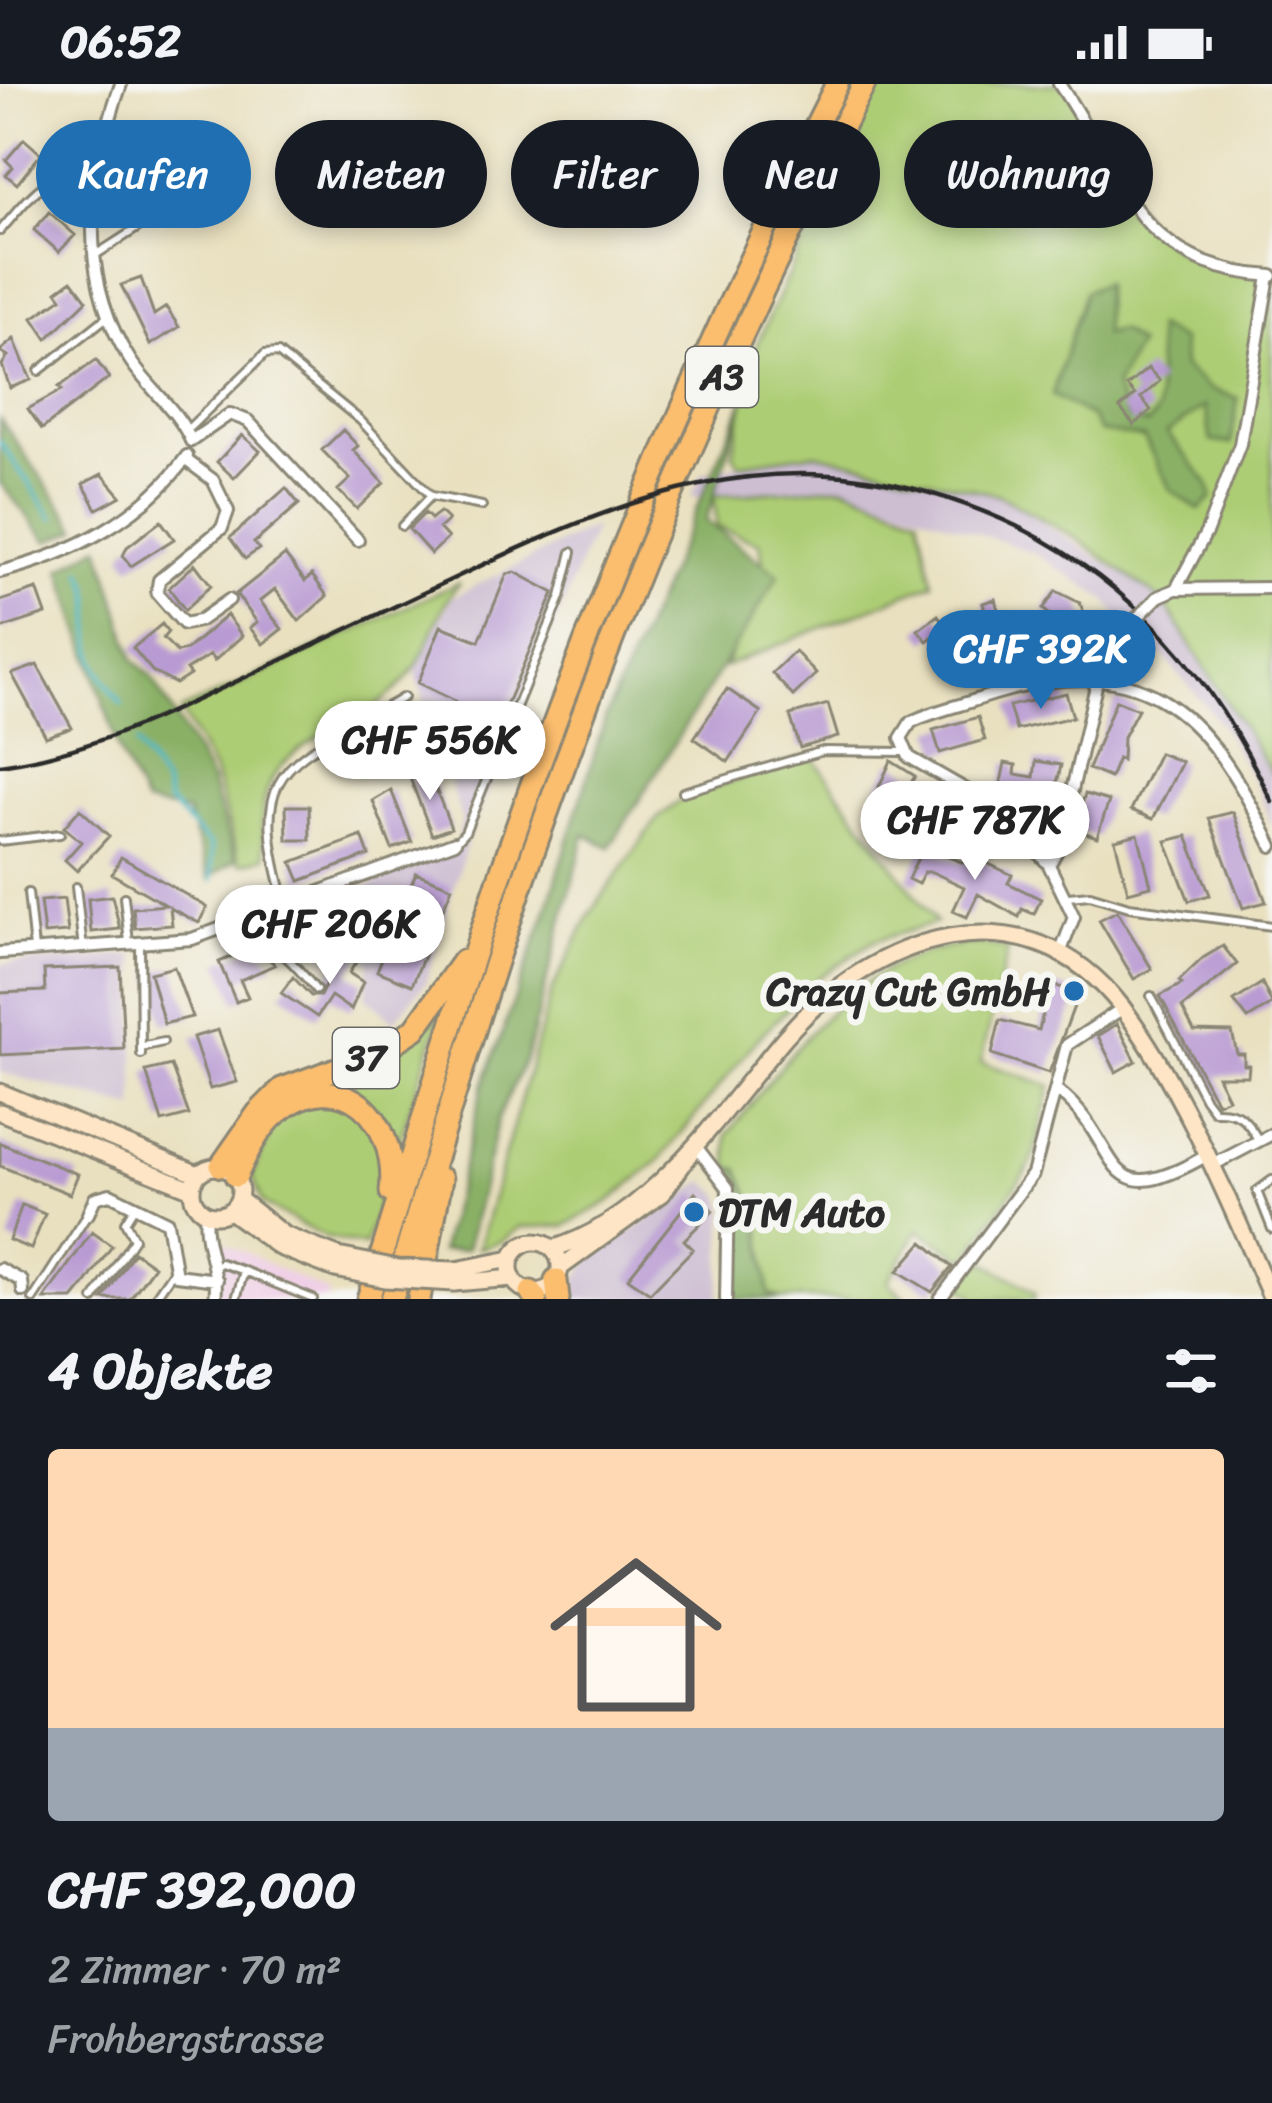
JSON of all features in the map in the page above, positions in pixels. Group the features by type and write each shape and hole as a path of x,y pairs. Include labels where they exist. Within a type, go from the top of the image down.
{"highway":[{"name":"A3","path":"368,1299 486,919 573,674 726,310 837,84"},
{"name":"A3","path":"392,1299 534,850 628,596 748,319 864,84"},
{"name":"37","path":"228,1171 258,1113 282,1089 377,1054 415,1029 443,996 486,919"},
{"path":"419,1299 462,1072"},
{"path":"228,1171 288,1106 326,1095 360,1105 381,1124 393,1153 385,1244"}],"main road":[{"path":"0,1112 195,1181 228,1171 235,1205 262,1238 385,1279 455,1276 526,1289 558,1282 662,1194 695,1145 814,1005 877,958 918,942 966,934 1012,939 1059,956 1123,1008 1206,1162 1272,1299"},
{"path":"0,1092 195,1181"},
{"path":"455,1276 512,1259 525,1244 552,1249 610,1219 695,1145"},
{"path":"195,1181 195,1203 206,1213 235,1205"},
{"path":"552,1249 558,1282"},
{"path":"512,1259 526,1289"}],"street":[{"path":"110,120 121,84"},
{"path":"1059,84 1154,234 1195,260 1270,276 1240,444 1207,531 1176,589"},
{"path":"0,572 35,563 101,534 186,460 189,436 140,374 107,317 94,256 95,228"},
{"path":"189,436 230,414 248,421 358,540"},
{"path":"186,460 213,480 228,511 222,528 160,580 157,593 184,624 200,621 229,600"},
{"path":"1048,865 1059,847 1103,678 1126,629 1158,597 1176,589 1272,588"},
{"path":"1059,956 1073,928 1068,897 1048,865 991,804 904,752 903,731 917,718 1047,680 1103,678 1174,707 1231,773 1272,846"},
{"path":"0,953 134,945 230,927 455,842"},
{"path":"940,1299 1033,1174 1059,1092 1067,1045 1123,1008"},
{"path":"1059,1092 1118,1171 1137,1182 1168,1178 1268,1137"},
{"path":"695,1145 728,1188 726,1299"},
{"path":"88,1214 95,1198 110,1195 134,1206 167,1222 174,1270 183,1277 214,1274"},
{"path":"206,1213 204,1243 216,1299"},
{"path":"0,1269 22,1281 28,1295"}],"lane":[{"path":"0,231 36,191"},
{"path":"94,256 137,228"},
{"path":"39,371 107,317"},
{"path":"189,436 265,353 278,353 360,419 431,496 482,506"},
{"path":"402,526 431,496"},
{"path":"455,842 465,832 561,597 572,552"},
{"path":"286,906 268,842 266,813 275,785 292,764 404,698"},
{"path":"683,793 726,775 823,751 904,752"},
{"path":"0,841 60,834"},
{"path":"76,887 82,949"},
{"path":"28,893 34,951"},
{"path":"1068,897 1090,895 1129,907 1272,926"},
{"path":"124,898 134,945 141,1050 163,1042"},
{"path":"230,927 264,937 287,955 316,990"},
{"path":"1151,996 1214,1111 1232,1110 1268,1137"},
{"path":"1272,1180 1257,1191 1272,1228"},
{"path":"94,1299 134,1239 125,1222 134,1206"},
{"path":"28,1295 88,1214"},
{"path":"214,1274 221,1263 314,1299"},
{"path":"154,1299 174,1270"},
{"path":"236,1299 244,1271"},
{"path":"255,1290 259,1276"},
{"path":"282,1299 286,1286"}],"shaded area":[{"path":"787,453 814,453 999,495 1154,594 1204,661 1272,774 1272,827 1258,789 1218,720 1144,634 1131,633 1105,599 1034,553 844,486 691,497 702,473"},
{"path":"595,526 468,840 426,982 394,1021 366,997 370,960 355,950 367,930 360,889 453,851 462,821 415,671 451,598"},
{"path":"135,955 135,1109 0,1072 0,964"},
{"path":"705,1181 721,1194 725,1208 719,1299 573,1299 576,1281 590,1260"},
{"path":"221,1241 329,1293 327,1299 212,1299 219,1288"}],"green space":[{"path":"883,84 1065,84 1088,120 904,120 904,228 1153,227 1176,249 1198,260 1272,276 1272,774 1163,601 1077,539 999,495 814,453 739,464 733,454 756,346 810,228 880,228 880,120 862,120"},
{"path":"1104,283 1104,334 1119,330 1138,344 1115,386 1127,418 1148,424 1158,410 1156,327 1181,340 1183,367 1210,389 1238,398 1231,444 1211,441 1205,406 1167,433 1208,483 1212,498 1199,510 1170,489 1144,438 1100,432 1091,417 1052,395 1085,291"},
{"path":"744,400 706,521 779,575 610,847 585,835 527,1055 498,1119 467,1249 441,1251 484,1083 547,910 606,716"},
{"path":"0,419 78,529 48,541 0,483"},
{"path":"844,486 919,516 933,583 724,667 766,582 760,543 717,527 714,496"},
{"path":"100,546 134,660 152,677 208,774 236,860 209,878 187,812 145,804 120,754 61,569"},
{"path":"460,582 419,661 389,696 286,762 270,784 262,815 266,857 240,864 214,772 181,711"},
{"path":"811,755 936,923 874,941 821,976 759,1037 658,1162 610,1201 565,1226 520,1227 502,1241 478,1249 552,990 591,912 658,818 684,797"},
{"path":"941,785 993,819 965,853 925,822"},
{"path":"981,944 1008,949 981,1062 1051,1086 1032,1162 966,1259 918,1230 888,1282 907,1299 782,1299 769,1294 739,1169 729,1168 727,1135 806,1037 866,983 900,963 938,950"},
{"path":"440,1017 365,1246 324,1237 263,1204 252,1175 271,1132 260,1119"},
{"path":"729,1168 738,1168 760,1221 769,1294 782,1299 731,1299 737,1224"},
{"path":"985,1262 1034,1292 1035,1299 979,1299 959,1286 972,1266"}],"building":[{"path":"24,139 36,150 36,160 17,184 6,175 13,167 6,160"},
{"path":"67,228 75,235 59,252 34,230"},
{"path":"141,278 154,315 166,307 179,327 150,345 121,285"},
{"path":"72,280 87,300 47,339 33,318 62,298 57,291"},
{"path":"14,339 31,380 10,388 2,365 8,356 0,351"},
{"path":"96,360 109,378 42,429 28,409 62,390 59,387"},
{"path":"1148,368 1160,381 1141,398 1151,410 1134,425 1120,408 1135,395 1127,386"},
{"path":"343,430 358,446 353,450 384,483 357,509 338,490 350,479 322,450"},
{"path":"242,435 260,451 234,478 217,462"},
{"path":"102,474 121,496 97,509 83,484"},
{"path":"286,488 299,504 254,543 259,549 245,559 230,538"},
{"path":"440,512 448,520 439,528 448,538 431,554 409,529 425,513 431,519"},
{"path":"161,521 174,539 131,566 123,556 127,547"},
{"path":"285,555 305,581 312,575 327,596 299,621 275,589 260,601 282,629 263,644 250,628 257,622 236,594"},
{"path":"195,564 211,585 185,610 169,588"},
{"path":"515,572 554,593 481,764 458,753 448,727 455,701 418,683 441,626 479,641 507,574"},
{"path":"37,589 46,614 0,629 0,601"},
{"path":"1056,591 1080,603 1090,628 1082,632 1088,643 1073,651 1057,631 1064,627 1043,609"},
{"path":"995,599 1013,664 989,672 982,637 992,634 983,603"},
{"path":"227,615 242,636 214,661 210,655 186,670 190,675 176,684 153,672 133,648 162,624 168,632 163,638 177,652 186,650"},
{"path":"938,615 945,625 951,620 964,636 947,649 936,634 927,641 918,630"},
{"path":"795,651 816,674 793,696 772,673"},
{"path":"37,665 72,728 46,737 12,674"},
{"path":"727,689 761,712 728,762 694,738"},
{"path":"1066,693 1073,717 1016,730 1009,706"},
{"path":"1116,700 1138,709 1123,737 1122,760 1118,758 1110,778 1088,769"},
{"path":"828,704 838,737 800,748 790,715"},
{"path":"978,717 985,740 940,753 933,730"},
{"path":"1159,753 1182,762 1153,819 1131,810"},
{"path":"891,761 915,776 906,792 896,786 886,802 875,795"},
{"path":"1036,761 1061,765 1049,822 1028,810 1029,801 1014,799 1015,790 1000,787 1005,763 1016,765 1015,774 1034,777"},
{"path":"429,771 451,828 432,835 410,778"},
{"path":"391,790 412,842 392,849 373,801"},
{"path":"1085,794 1109,801 1097,837 1074,829"},
{"path":"286,806 309,806 310,840 287,840"},
{"path":"80,809 109,836 77,871 65,860 81,842 64,827"},
{"path":"1233,812 1266,902 1243,908 1209,818"},
{"path":"1138,834 1151,886 1128,892 1115,840"},
{"path":"362,836 369,855 300,881 292,862"},
{"path":"1187,836 1210,895 1189,901 1166,841"},
{"path":"923,847 964,863 967,857 980,860 1012,875 1008,883 1041,899 1034,914 1022,909 1019,917 978,894 967,917 953,911 964,887 932,872 924,872 918,884 908,879"},
{"path":"121,857 207,907 199,923 170,908 172,925 135,928 133,908 166,905 112,874"},
{"path":"416,873 452,887 412,985 377,971"},
{"path":"112,896 120,929 91,932 88,899"},
{"path":"64,899 68,932 44,934 40,901"},
{"path":"337,911 343,929 313,948 288,942 284,931"},
{"path":"1117,911 1152,969 1134,979 1099,920"},
{"path":"257,946 275,965 240,980 248,997 236,1002 219,962"},
{"path":"345,946 360,956 349,973 363,982 351,1010 331,996 317,1017 281,993 293,977 311,996 320,996"},
{"path":"1223,946 1237,964 1182,1008 1194,1031 1232,1032 1237,1054 1244,1054 1244,1065 1249,1065 1248,1076 1217,1076 1228,1098 1217,1103 1160,996 1182,984 1179,981 1203,958"},
{"path":"120,967 124,1049 0,1055 0,993 45,991 44,970"},
{"path":"174,967 192,1017 164,1024 150,973"},
{"path":"1262,983 1272,1004 1248,1019 1234,1001"},
{"path":"1050,984 1079,993 1049,1073 992,1054 1000,1020 1039,1030"},
{"path":"1117,1024 1136,1061 1116,1072 1098,1036"},
{"path":"218,1030 237,1082 210,1089 193,1037"},
{"path":"171,1065 189,1115 162,1122 146,1071"},
{"path":"0,1143 78,1174 70,1194 0,1166"},
{"path":"695,1193 713,1211 684,1240 693,1249 650,1293 628,1278"},
{"path":"22,1205 45,1214 31,1249 9,1240"},
{"path":"92,1232 112,1246 86,1283 73,1299 44,1299"},
{"path":"923,1242 952,1267 932,1292 898,1271"},
{"path":"134,1252 154,1266 130,1299 103,1299"}],"waterway":[{"path":"0,442 53,518"},
{"path":"82,571 90,593 96,663 122,704"},
{"path":"137,744 165,786 168,802 211,846 212,881"}],"railway":[{"path":"0,765 60,753 147,722 596,516 725,480 791,474 857,478 927,492 1001,519 1089,569 1128,600 1195,673 1272,802"}],"place":[{"name":"Crazy Cut GmbH","path":"1074,991"},
{"name":"DTM Auto","path":"694,1212"}]}
